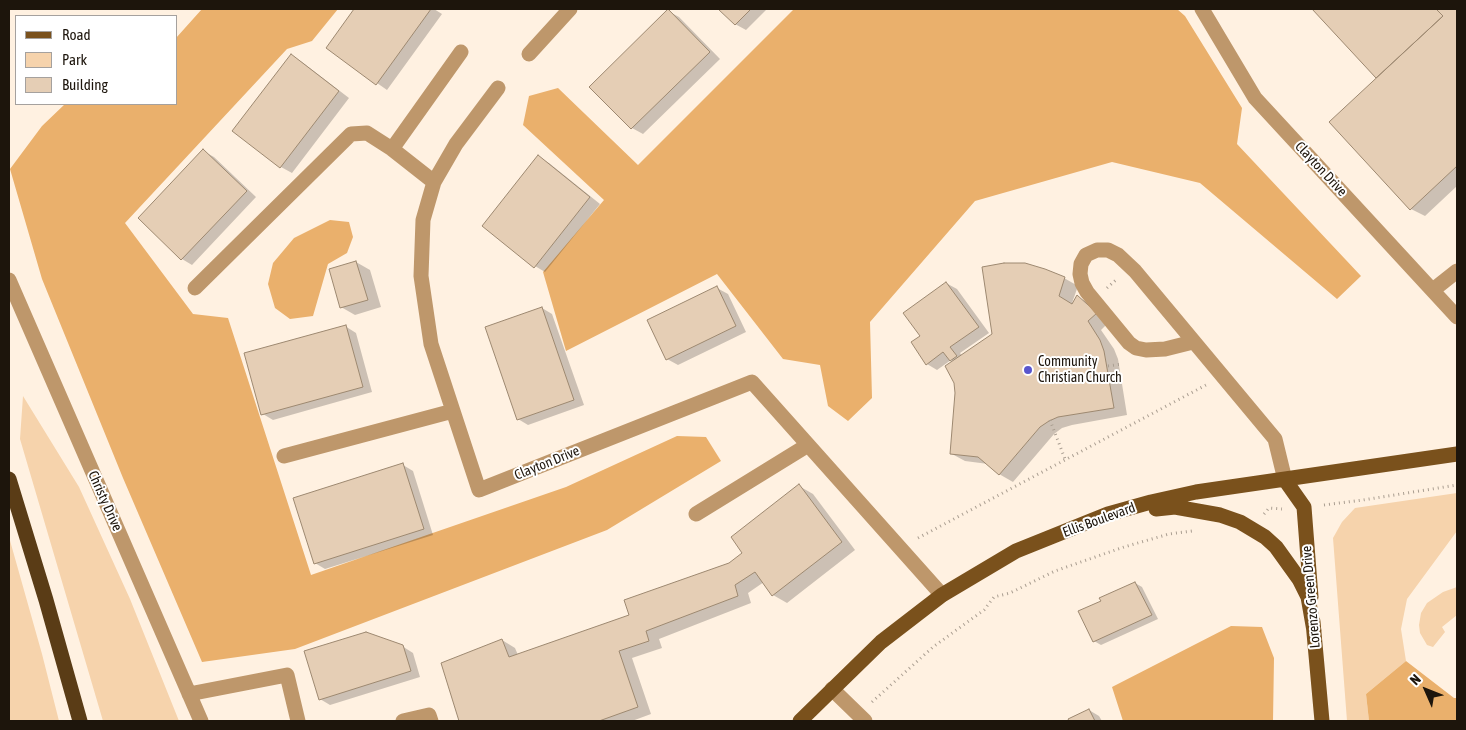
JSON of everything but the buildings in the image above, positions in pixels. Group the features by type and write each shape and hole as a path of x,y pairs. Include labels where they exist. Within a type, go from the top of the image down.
{"highway":[{"path":"9,479 80,721"}],"main road":[{"name":"Ellis Boulevard","path":"800,721 881,642 942,595 1016,551 1108,514 1196,492 1457,454"},
{"name":"Lorenzo Green Drive","path":"1285,480 1304,508 1322,721"},
{"path":"1108,514 1175,507 1220,515 1254,529 1276,546 1299,579 1308,597 1314,631"}],"street":[{"path":"529,54 570,9"},
{"name":"Clayton Drive","path":"1202,9 1255,98 1457,317"},
{"path":"392,149 461,52"},
{"name":"Clayton Drive","path":"498,88 456,144 434,182 423,220 421,276 431,344 479,490 752,382 942,595"},
{"path":"195,288 351,134 366,133 392,149 434,182"},
{"path":"1194,342 1165,349 1146,350 1136,348 1129,343 1082,283 1080,274 1081,264 1086,255 1097,250 1108,250 1118,255 1134,271 1194,342 1219,373 1275,439 1285,480"},
{"path":"1432,290 1457,270"},
{"name":"Christy Drive","path":"9,280 201,721"},
{"path":"284,456 453,411"},
{"path":"696,514 808,445"},
{"path":"189,694 287,675 298,721"},
{"path":"832,689 862,718"},
{"path":"404,721 429,715 431,721"}],"path":[{"path":"1108,366 1128,363"},
{"path":"900,548 1204,386 1219,373"},
{"path":"1201,378 1204,386 1210,393"},
{"path":"1050,420 1065,460"},
{"path":"1363,500 1457,485"},
{"path":"1259,518 1269,508 1283,509"},
{"path":"862,718 887,686 933,647 984,610 994,597 1010,593 1055,571 1124,547 1168,534 1200,530"}],"green space":[{"path":"23,396 79,487 130,599 179,721 103,721 20,439"},
{"path":"1457,493 1457,531 1407,599 1401,629 1406,661 1366,694 1369,721 1347,721 1333,538 1342,522 1355,508"},
{"path":"9,537 42,654 59,721 9,721"},
{"path":"1457,587 1457,615 1442,627 1445,632 1433,647 1427,645 1420,633 1421,613 1427,603 1443,592"}],"shaded area":[{"path":"202,9 338,9 312,41 287,49 125,223 193,314 228,318 311,575 566,487 677,436 706,437 721,461 607,530 295,649 202,662 123,478 42,279 10,169 42,126 64,105 178,105 178,36"},
{"path":"794,9 1177,9 1185,16 1242,108 1237,144 1361,276 1337,299 1200,183 1112,162 975,201 870,322 872,398 848,421 828,406 820,365 783,359 717,274 566,351 543,272 604,200 523,125 529,96 558,88 638,165"},
{"path":"330,220 349,222 353,237 347,253 328,264 313,316 290,319 275,308 268,284 273,263 294,238"},
{"path":"1231,626 1262,627 1274,658 1273,721 1123,721 1112,687"},
{"path":"1406,661 1454,698 1457,698 1457,721 1369,721 1366,694"}],"place":[{"name":"Community Christian Church","path":"1028,370"}]}
